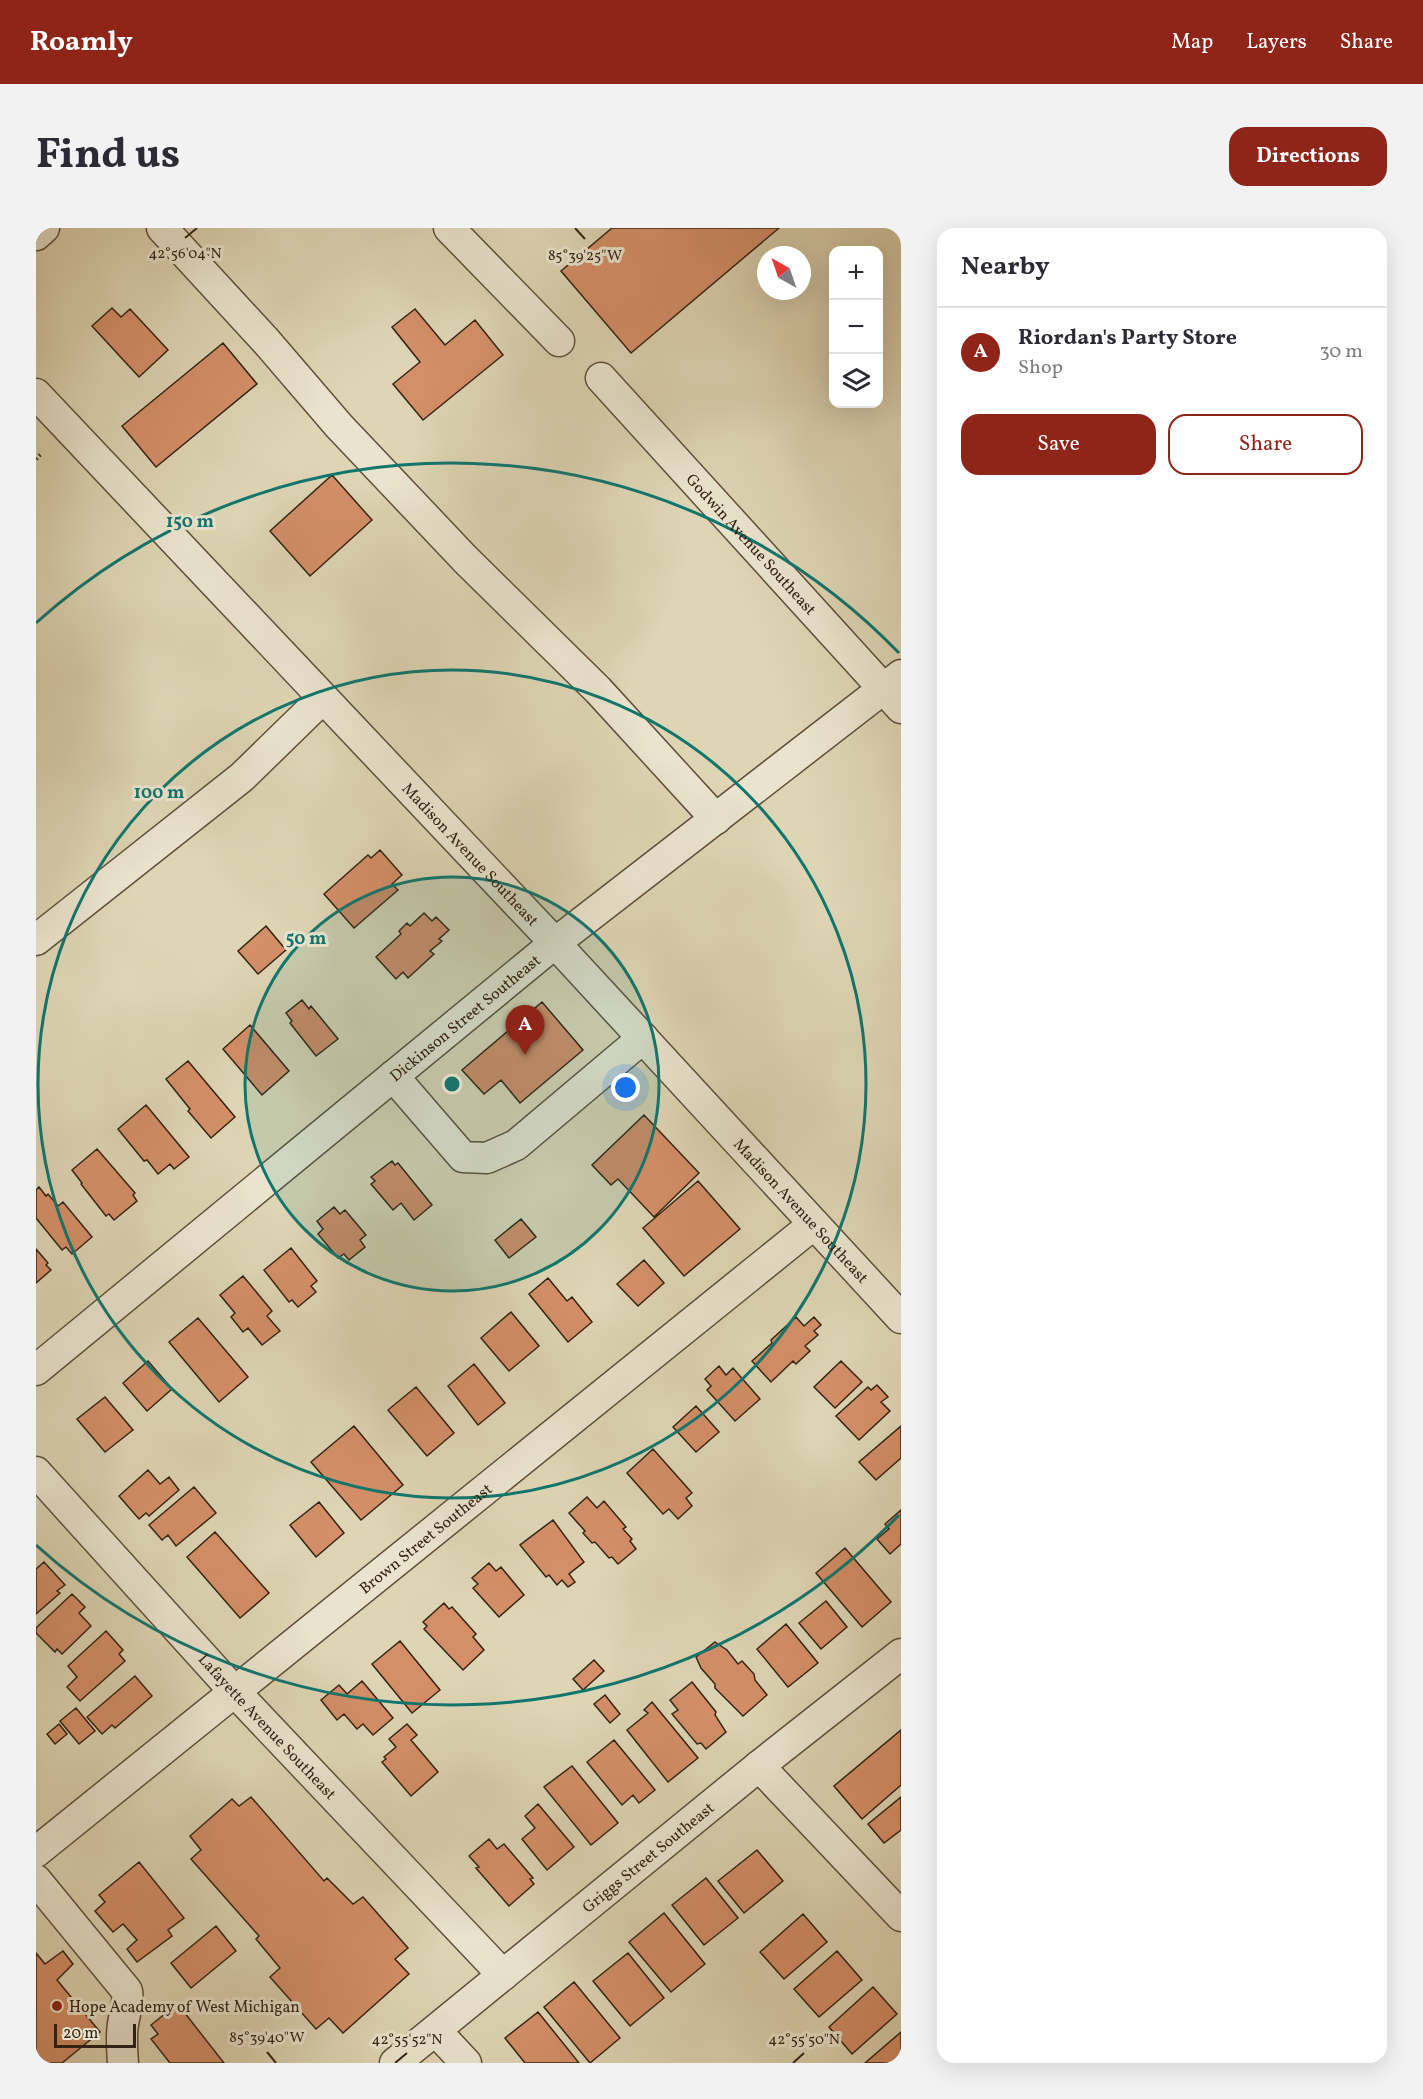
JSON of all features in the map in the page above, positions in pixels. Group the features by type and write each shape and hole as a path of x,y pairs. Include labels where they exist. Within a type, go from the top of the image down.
{"street":[{"path":"36,235 44,228"},
{"path":"162,228 266,341 339,426 465,559 598,690 716,819"},
{"path":"449,228 559,341"},
{"name":"Godwin Avenue Southeast","path":"601,378 895,691"},
{"name":"Madison Avenue Southeast","path":"36,394 555,943 901,1318"},
{"name":"Dickinson Street Southeast","path":"36,1370 555,943 716,819 895,691"},
{"path":"36,940 242,777 324,698"},
{"path":"393,1076 463,1157 487,1158 516,1145 643,1038"},
{"name":"Brown Street Southeast","path":"36,1852 814,1224"},
{"name":"Lafayette Avenue Southeast","path":"36,1472 234,1691 502,1975"},
{"name":"Griggs Street Southeast","path":"395,2063 759,1766 901,1654"},
{"path":"759,1766 901,1916"},
{"path":"36,1880 127,1991 129,2002 123,2023 118,2060"},
{"path":"436,2031 466,2063"}],"path":[{"path":"36,459 41,454"}],"building":[{"path":"612,228 779,228 631,353 561,271"},
{"path":"112,308 121,317 130,309 168,350 139,377 92,326"},
{"path":"415,309 445,345 475,320 503,355 423,420 393,384 420,362 392,327"},
{"path":"223,343 257,384 156,467 122,426"},
{"path":"332,475 372,520 310,576 270,531"},
{"path":"380,850 402,875 392,884 398,890 354,928 324,894 368,855 371,858"},
{"path":"424,913 432,921 436,917 449,930 439,939 442,941 430,951 434,954 408,978 403,972 396,979 376,957 401,934 399,931 407,923 410,926"},
{"path":"266,926 286,950 258,974 238,951"},
{"path":"302,1000 309,1009 311,1006 338,1039 316,1056 290,1023 292,1021 286,1013"},
{"path":"542,1002 583,1050 520,1103 501,1080 484,1094 462,1070"},
{"path":"250,1025 289,1071 262,1095 223,1049"},
{"path":"188,1061 235,1117 211,1138 188,1111 190,1109 166,1079"},
{"path":"146,1105 189,1157 174,1169 170,1164 158,1174 147,1160 144,1161 118,1129"},
{"path":"644,1115 699,1173 654,1217 618,1179 611,1185 592,1165"},
{"path":"97,1149 135,1193 133,1195 137,1201 114,1220 109,1214 106,1216 72,1170"},
{"path":"392,1161 395,1165 398,1163 432,1205 414,1220 401,1203 393,1210 371,1184 375,1181 371,1177"},
{"path":"698,1181 740,1229 684,1276 643,1228"},
{"path":"39,1187 58,1206 63,1202 92,1237 72,1254 66,1247 62,1250 36,1218 36,1190"},
{"path":"334,1207 340,1214 345,1210 366,1235 360,1240 365,1247 349,1260 344,1254 338,1258 318,1234 323,1229 317,1221"},
{"path":"521,1219 536,1237 509,1258 495,1240"},
{"path":"291,1248 317,1281 311,1286 316,1292 298,1307 292,1300 289,1302 264,1270"},
{"path":"36,1249 51,1270 36,1283"},
{"path":"644,1260 664,1283 638,1306 617,1284"},
{"path":"243,1276 272,1311 267,1316 280,1331 262,1345 248,1328 243,1332 231,1317 235,1313 220,1295"},
{"path":"548,1278 567,1301 572,1297 592,1322 568,1342 529,1294"},
{"path":"511,1312 539,1346 509,1371 481,1338"},
{"path":"796,1317 804,1326 814,1317 821,1325 814,1331 818,1335 805,1346 810,1351 796,1364 793,1361 771,1382 752,1361"},
{"path":"198,1318 248,1377 219,1402 169,1342"},
{"path":"148,1361 172,1389 147,1411 123,1383"},
{"path":"841,1361 862,1382 835,1408 814,1387"},
{"path":"474,1364 505,1403 478,1425 448,1386"},
{"path":"719,1366 726,1375 733,1368 760,1399 735,1421 707,1390 711,1386 705,1379"},
{"path":"877,1385 888,1397 881,1402 890,1411 859,1440 836,1416 868,1387 871,1390"},
{"path":"416,1387 454,1433 427,1456 388,1410"},
{"path":"105,1397 133,1430 105,1452 77,1419"},
{"path":"696,1406 719,1432 696,1452 673,1427"},
{"path":"354,1426 403,1485 361,1520 311,1462"},
{"path":"901,1426 901,1458 876,1480 859,1462"},
{"path":"653,1449 692,1493 686,1498 692,1506 678,1519 669,1509 663,1514 627,1473"},
{"path":"148,1470 160,1484 169,1477 179,1490 149,1516 146,1513 139,1519 119,1496"},
{"path":"194,1487 216,1513 176,1546 168,1535 162,1540 149,1525"},
{"path":"587,1497 597,1508 604,1501 626,1527 623,1529 632,1539 630,1541 636,1549 618,1564 612,1557 609,1558 595,1542 592,1543 569,1513"},
{"path":"319,1502 344,1533 316,1557 290,1525"},
{"path":"901,1510 901,1544 890,1554 877,1539 889,1529 885,1524"},
{"path":"553,1520 584,1562 569,1574 575,1582 568,1587 562,1580 557,1585 549,1575 546,1577 520,1545"},
{"path":"215,1532 269,1593 240,1618 187,1557"},
{"path":"845,1548 891,1602 862,1627 816,1573"},
{"path":"44,1562 65,1585 57,1591 60,1593 36,1614 36,1569"},
{"path":"489,1563 496,1571 501,1567 524,1595 499,1617 473,1588 478,1584 472,1578"},
{"path":"72,1594 85,1607 79,1613 91,1626 62,1654 57,1649 55,1652 36,1633 36,1628"},
{"path":"826,1601 847,1627 821,1649 799,1623"},
{"path":"444,1603 449,1609 452,1607 476,1634 473,1637 484,1650 463,1670 424,1629 427,1626 423,1622"},
{"path":"786,1624 818,1663 788,1687 757,1649"},
{"path":"106,1631 123,1650 119,1654 125,1661 80,1701 67,1687 77,1677 68,1666"},
{"path":"400,1641 440,1690 412,1713 372,1664"},
{"path":"715,1642 727,1650 738,1664 742,1661 754,1674 755,1680 767,1695 743,1716 715,1688 715,1684 701,1668 696,1657"},
{"path":"594,1660 604,1671 583,1690 573,1679"},
{"path":"135,1676 152,1696 115,1728 112,1725 102,1734 87,1717"},
{"path":"362,1681 393,1718 373,1735 363,1724 357,1729 344,1714 337,1720 321,1700 339,1685 347,1694"},
{"path":"692,1682 716,1712 715,1715 726,1732 706,1749 701,1743 697,1744 672,1714 678,1710 670,1700"},
{"path":"605,1695 620,1714 610,1723 594,1704"},
{"path":"652,1702 698,1758 668,1782 627,1730 648,1713 644,1710"},
{"path":"76,1708 95,1731 79,1744 60,1721"},
{"path":"59,1724 67,1734 55,1744 47,1734"},
{"path":"407,1724 417,1735 411,1740 438,1772 411,1796 382,1762 386,1759 384,1757 396,1747 389,1739"},
{"path":"901,1730 901,1785 862,1819 834,1786"},
{"path":"614,1740 655,1790 639,1803 633,1795 622,1805 587,1762"},
{"path":"572,1766 618,1823 591,1845 544,1787"},
{"path":"251,1797 324,1881 327,1878 353,1904 363,1897 408,1948 395,1959 409,1974 343,2033 329,2018 316,2029 270,1977 280,1968 256,1939 259,1936 191,1859 201,1850 190,1836 232,1799 239,1806"},
{"path":"901,1797 901,1830 884,1843 868,1824"},
{"path":"538,1804 574,1847 547,1870 522,1839 535,1828 525,1816"},
{"path":"489,1839 497,1849 504,1844 533,1878 530,1879 534,1884 509,1906 476,1868 479,1867 469,1856"},
{"path":"757,1850 783,1881 744,1913 718,1881"},
{"path":"139,1862 184,1918 168,1930 172,1936 137,1962 127,1949 137,1940 123,1924 113,1932 95,1911 105,1902 99,1895"},
{"path":"706,1878 738,1918 704,1945 672,1905"},
{"path":"664,1913 705,1964 671,1992 629,1942"},
{"path":"803,1914 827,1942 784,1979 760,1952"},
{"path":"216,1926 236,1951 191,1988 171,1963"},
{"name":"Hope Academy of West Michigan","path":"63,1951 73,1964 57,1980 100,2032 62,2063 36,2063 36,1953 45,1964"},
{"path":"837,1951 862,1980 819,2017 794,1989"},
{"path":"628,1953 664,1998 630,2026 593,1981"},
{"path":"574,1982 620,2038 590,2063 544,2007"},
{"path":"873,1987 897,2014 852,2054 829,2027"},
{"path":"176,2005 224,2063 170,2063 151,2039 158,2034 151,2025"},
{"path":"538,2012 579,2063 525,2063 505,2038"},
{"path":"901,2032 901,2063 865,2063"}],"place":[{"name":"Riordan's Party Store","path":"525,1055"},
{"name":"Hope Academy of West Michigan","path":"57,2006"}]}
